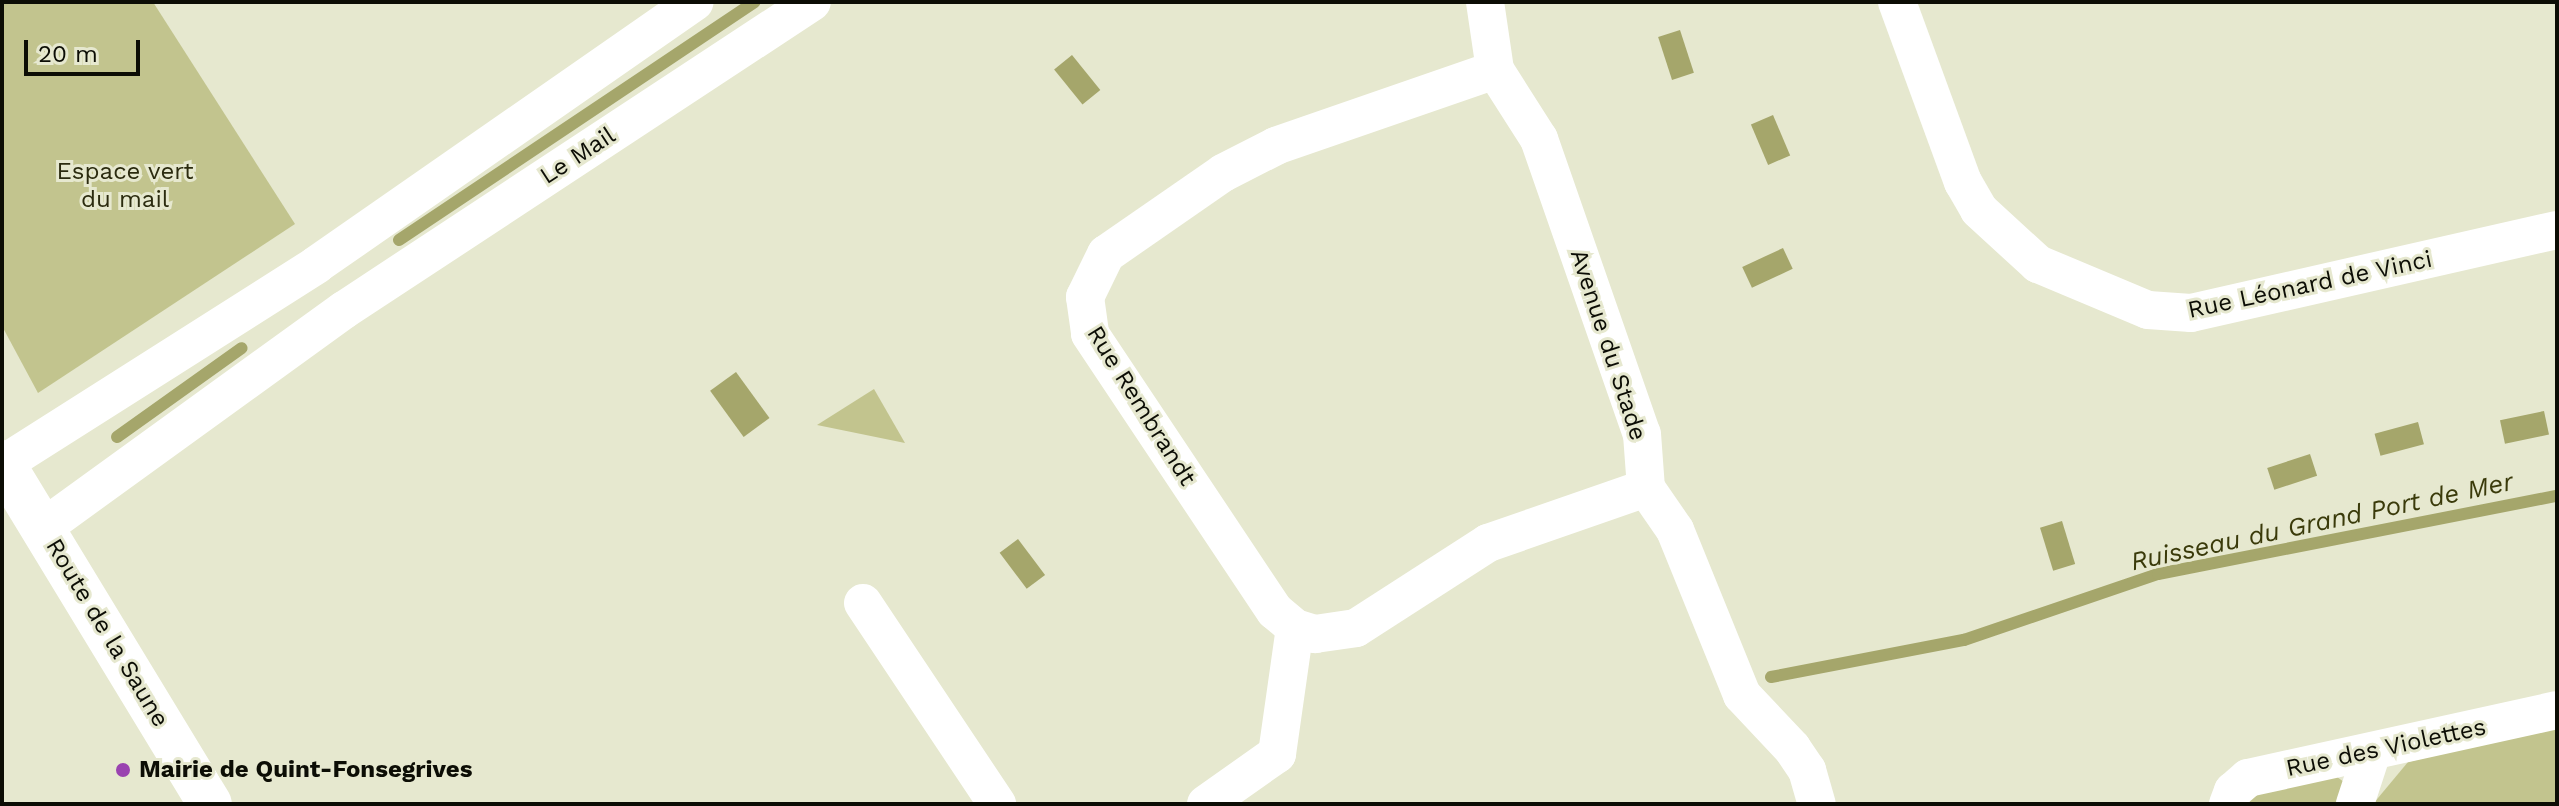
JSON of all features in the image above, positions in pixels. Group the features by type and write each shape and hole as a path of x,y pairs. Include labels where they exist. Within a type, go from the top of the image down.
{"street":[{"path":"2,463 316,265 695,2"},
{"name":"Le Mail","path":"44,527 344,310 812,2"},
{"name":"Avenue du Stade","path":"1485,2 1495,70 1539,139 1642,434 1646,488"},
{"name":"Rue Léonard de Vinci","path":"1897,2 1963,182 1979,210 2038,264 2148,310 2191,313 2557,230"},
{"name":"Rue Rembrandt","path":"1295,628 1275,611 1090,334 1085,297 1092,275 1106,254 1223,173 1276,146 1495,70"},
{"path":"316,265 344,310"},
{"name":"Route de la Saune","path":"2,463 44,527 210,804"},
{"path":"1206,804 1277,754 1295,628 1336,634 1356,628 1488,543 1646,488 1675,530 1742,695 1792,748 1807,770 1817,804"},
{"path":"863,603 997,804"},
{"name":"Rue des Violettes","path":"2228,804 2233,791 2248,778 2557,710"},
{"path":"2355,804 2372,752"}],"green space":[{"name":"Espace vert du mail","path":"2,2 153,2 295,224 38,393 2,326"},
{"path":"874,389 905,443 817,425"},
{"path":"2557,725 2557,804 2373,804 2408,762"},
{"path":"2333,774 2344,782 2335,804 2246,804 2246,793"}],"shaded area":[{"path":"1680,30 1694,73 1672,80 1658,37"},
{"path":"1072,55 1100,90 1082,104 1054,69"},
{"path":"1773,115 1790,156 1768,165 1751,124"},
{"path":"1783,248 1793,269 1752,288 1742,267"},
{"path":"736,372 770,418 744,437 710,391"},
{"path":"2544,411 2549,434 2505,444 2500,420"},
{"path":"2418,422 2424,444 2380,456 2375,434"},
{"path":"2310,454 2317,476 2274,490 2267,468"},
{"path":"2062,521 2075,564 2053,571 2040,528"},
{"path":"1018,539 1045,575 1027,589 1000,553"}],"waterway":[{"path":"399,240 755,2"},
{"path":"117,437 242,348"},
{"name":"Ruisseau du Grand Port de Mer","path":"1771,677 1964,640 2158,574 2557,496"}],"place":[{"name":"Mairie de Quint-Fonsegrives","path":"123,770"}]}
